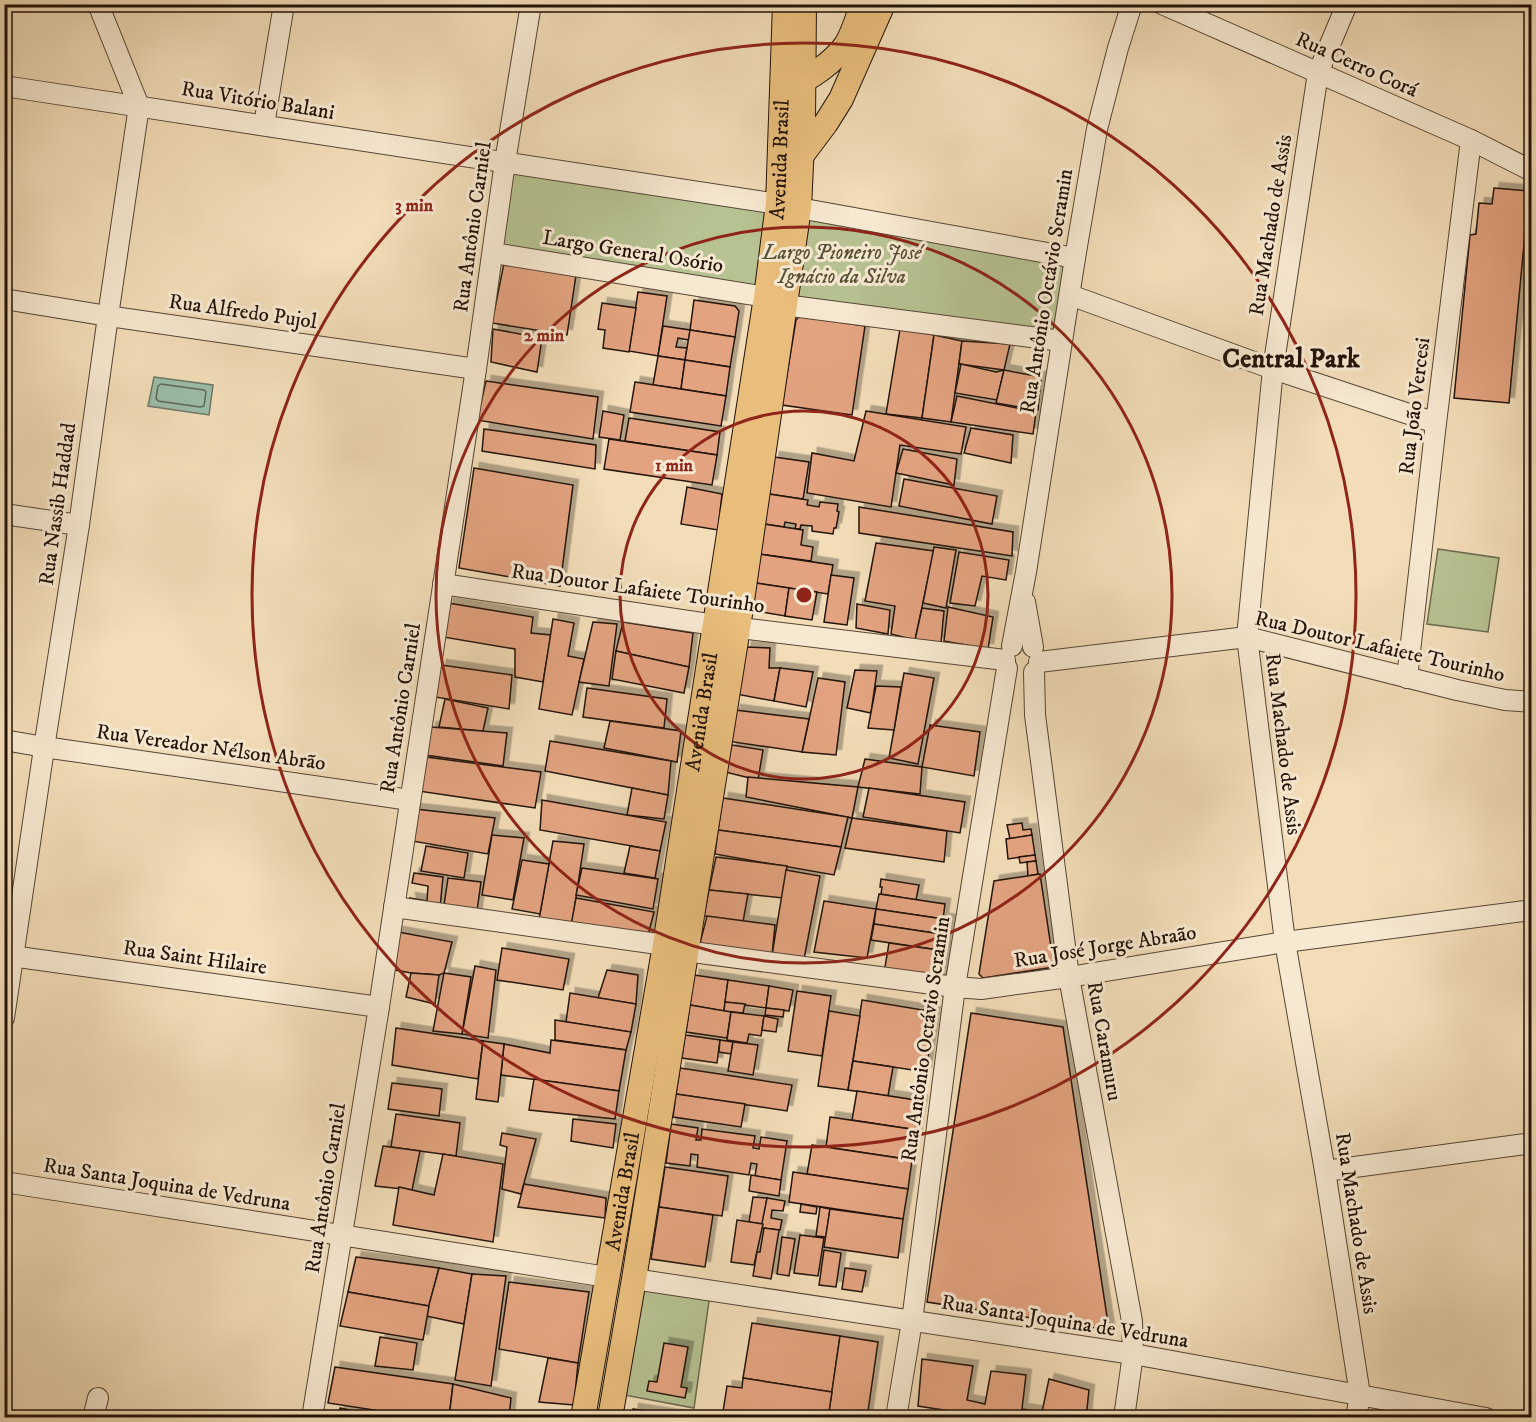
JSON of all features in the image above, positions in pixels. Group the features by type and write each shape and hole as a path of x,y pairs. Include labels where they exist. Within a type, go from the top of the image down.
{"main road":[{"name":"Avenida Brasil","path":"610,1418 634,1279 675,948 789,206 802,155 785,4"},
{"name":"Avenida Brasil","path":"789,206 793,84 804,4"},
{"path":"793,84 828,63 847,44 863,4"},
{"path":"802,155 841,99 883,4"},
{"name":"Avenida Brasil","path":"583,1418 607,1277 675,948"}],"street":[{"path":"98,4 139,106"},
{"path":"264,125 284,4"},
{"name":"Rua Antônio Carniel","path":"312,1418 394,907 476,369 505,162 531,4"},
{"name":"Rua Antônio Octávio Scramin","path":"896,1418 912,1322 955,987 1008,658 1023,588 1097,129 1132,4"},
{"name":"Rua Cerro Corá","path":"1162,4 1471,140 1532,171"},
{"name":"Rua Machado de Assis","path":"1347,4 1318,74 1273,369 1247,636 1285,942 1325,1171 1360,1395 1356,1418"},
{"name":"Rua Vitório Balani","path":"4,86 505,162"},
{"name":"Rua Nassib Haddad","path":"4,1018 9,956 79,525 139,106"},
{"name":"Rua João Vercesi","path":"1407,678 1471,140"},
{"path":"505,162 789,206 1075,258"},
{"name":"Largo General Osório","path":"493,253 775,301"},
{"path":"1070,295 1273,369 1436,423"},
{"name":"Rua Alfredo Pujol","path":"4,299 476,369"},
{"path":"775,301 1062,341"},
{"path":"4,514 79,525"},
{"name":"Rua Doutor Lafaiete Tourinho","path":"443,584 726,626 1008,658"},
{"name":"Rua Antônio Octávio Scramin","path":"1023,588 1035,660"},
{"name":"Rua Doutor Lafaiete Tourinho","path":"1035,660 1247,636 1407,678 1505,700 1532,702"},
{"path":"1023,643 1035,660 1024,677 1018,677 1013,675 1008,658 1023,643"},
{"name":"Rua Caramuru","path":"1035,660 1035,715 1069,977 1132,1321 1133,1354 1124,1418"},
{"name":"Rua Vereador Nélson Abrão","path":"4,740 410,800"},
{"name":"Rua José Jorge Abraão","path":"394,907 981,989 1285,942 1532,910"},
{"name":"Rua Saint Hilaire","path":"9,956 378,1007"},
{"path":"1325,1171 1532,1143"},
{"name":"Rua Santa Joquina de Vedruna","path":"4,1182 607,1277"},
{"name":"Rua Santa Joquina de Vedruna","path":"634,1279 1133,1354 1486,1418"},
{"path":"93,1418 98,1398"}],"green space":[{"path":"505,162 778,204 766,297 493,253"},
{"name":"Largo Pioneiro José Ignácio da Silva","path":"799,208 1075,258 1062,341 784,305"},
{"path":"1438,549 1499,558 1488,632 1427,624"},
{"path":"639,1283 710,1294 694,1408 619,1394"}],"water":[{"path":"154,377 213,385 209,415 148,406"}],"building":[{"path":"1494,188 1529,191 1509,403 1454,398 1470,235 1476,234 1479,203 1492,204"},
{"path":"504,263 576,275 567,335 492,323"},
{"path":"638,292 667,296 658,356 629,351"},
{"path":"694,300 735,306 739,311 735,337 690,330"},
{"path":"602,303 636,308 629,352 603,348 605,330 598,329"},
{"path":"800,316 865,326 852,415 782,405 796,320"},
{"path":"663,326 690,330 689,340 678,338 676,347 687,348 685,360 658,356"},
{"path":"493,329 542,338 537,372 491,362"},
{"path":"900,329 934,335 922,418 886,414"},
{"path":"690,330 735,337 730,367 685,360"},
{"path":"934,335 962,341 951,422 922,418"},
{"path":"962,341 1010,344 1004,370 959,364"},
{"path":"658,356 685,360 681,389 653,385"},
{"path":"685,360 730,367 726,396 681,389"},
{"path":"961,364 996,372 1004,370 997,400 955,393"},
{"path":"1004,370 1041,377 1038,410 996,403"},
{"path":"486,381 598,397 593,439 477,420"},
{"path":"635,382 726,396 721,426 630,412"},
{"path":"957,396 1036,412 1033,434 951,422"},
{"path":"603,411 624,415 620,440 599,437"},
{"path":"866,411 966,427 961,454 900,445 891,507 807,493 812,453 854,461"},
{"path":"629,418 720,432 717,455 625,441"},
{"path":"971,428 1013,435 1011,463 964,453"},
{"path":"484,429 596,445 595,469 482,451"},
{"path":"609,439 717,455 712,485 604,469"},
{"path":"903,449 957,459 954,485 896,473"},
{"path":"774,457 809,462 803,499 769,494"},
{"path":"474,468 573,485 560,586 459,568"},
{"path":"904,479 997,496 992,524 899,506"},
{"path":"687,487 722,494 718,530 681,524"},
{"path":"769,494 808,500 807,505 819,507 820,502 838,504 837,511 839,512 833,534 812,531 812,526 801,525 800,529 795,529 796,524 785,522 784,527 764,524"},
{"path":"859,507 1013,532 1012,556 859,533"},
{"path":"764,524 803,530 801,545 813,547 811,561 759,554"},
{"path":"876,543 934,551 915,640 891,634 895,606 865,601"},
{"path":"934,547 956,550 946,608 923,603"},
{"path":"959,552 1009,560 1006,580 982,576 975,606 950,603"},
{"path":"759,554 833,565 828,594 755,583"},
{"path":"831,575 854,578 847,625 824,622"},
{"path":"756,583 789,588 785,616 756,611 753,608"},
{"path":"789,588 817,592 812,620 785,616"},
{"path":"448,603 533,617 531,633 551,635 543,682 515,677 515,649 443,637"},
{"path":"857,604 890,610 888,634 856,628"},
{"path":"948,607 993,617 988,649 944,641"},
{"path":"922,608 944,611 941,643 915,640"},
{"path":"553,619 574,623 568,656 584,659 572,715 539,709"},
{"path":"593,622 617,624 609,686 579,682"},
{"path":"623,622 693,633 689,667 616,651"},
{"path":"746,647 770,648 769,668 780,668 774,701 736,694"},
{"path":"616,651 689,667 684,693 612,679"},
{"path":"441,665 512,675 509,709 435,697"},
{"path":"780,668 813,672 806,707 774,701"},
{"path":"855,670 877,671 871,713 847,708"},
{"path":"904,673 934,678 918,764 889,758"},
{"path":"818,678 845,682 836,755 802,752"},
{"path":"876,686 901,687 894,730 868,728"},
{"path":"587,688 667,699 664,728 583,717"},
{"path":"445,699 488,708 483,731 439,727"},
{"path":"735,710 809,719 802,752 727,741"},
{"path":"610,721 681,731 677,762 604,748"},
{"path":"930,725 980,732 974,776 922,767"},
{"path":"431,727 507,733 503,766 425,755"},
{"path":"550,741 671,761 668,795 545,771"},
{"path":"732,745 763,750 758,780 725,772"},
{"path":"426,757 541,772 535,808 418,791"},
{"path":"865,759 922,767 920,794 858,787"},
{"path":"748,777 858,787 852,818 746,797"},
{"path":"632,788 668,795 664,819 627,815"},
{"path":"869,788 965,802 960,833 863,817"},
{"path":"723,798 848,817 841,847 718,830"},
{"path":"542,800 666,822 660,851 540,830"},
{"path":"415,809 495,818 488,854 412,841"},
{"path":"852,818 947,831 944,862 845,848"},
{"path":"1022,823 1023,830 1031,829 1032,835 1010,839 1007,825"},
{"path":"718,830 841,847 834,875 715,854"},
{"path":"492,835 524,838 513,900 482,895"},
{"path":"1032,835 1035,855 1008,859 1006,839"},
{"path":"553,841 584,844 572,924 539,919"},
{"path":"426,846 468,853 464,878 421,871"},
{"path":"630,846 660,851 655,878 624,873"},
{"path":"1035,855 1036,861 1020,863 1019,857"},
{"path":"716,857 787,866 783,898 709,890"},
{"path":"522,860 549,864 540,914 512,909"},
{"path":"1036,861 1038,874 1028,876 1027,862"},
{"path":"582,868 658,879 653,909 576,895"},
{"path":"786,870 820,876 804,959 772,955"},
{"path":"414,873 443,877 440,908 411,905 410,898 427,901 428,886 412,883"},
{"path":"1040,874 1054,967 983,978 979,974 994,881"},
{"path":"448,878 481,882 476,918 443,912"},
{"path":"881,879 919,885 916,900 881,894"},
{"path":"709,890 748,894 743,922 704,916"},
{"path":"879,894 945,904 943,919 876,909"},
{"path":"576,898 654,912 646,943 569,936"},
{"path":"824,901 876,909 867,958 814,952"},
{"path":"876,909 950,920 947,935 874,924"},
{"path":"707,916 775,925 772,955 699,947"},
{"path":"874,924 947,935 945,951 871,940"},
{"path":"393,931 452,942 444,973 439,975 411,973 384,968"},
{"path":"889,943 945,951 940,981 884,973"},
{"path":"502,948 569,959 563,990 497,980"},
{"path":"475,966 496,970 488,1038 462,1034"},
{"path":"607,970 638,975 636,1004 598,998"},
{"path":"411,973 439,975 435,1004 406,997"},
{"path":"444,973 471,977 462,1034 433,1031"},
{"path":"694,975 728,980 724,1011 690,1005"},
{"path":"728,980 769,986 766,1008 725,1002"},
{"path":"769,986 793,990 789,1011 766,1008"},
{"path":"797,991 831,996 822,1056 788,1051"},
{"path":"570,993 636,1004 631,1032 566,1022"},
{"path":"862,1000 935,1012 926,1072 853,1061"},
{"path":"725,1002 745,1004 743,1013 724,1011"},
{"path":"690,1005 731,1012 727,1038 686,1032"},
{"path":"766,1008 784,1010 783,1017 765,1015"},
{"path":"829,1011 860,1016 848,1090 818,1086"},
{"path":"731,1012 764,1016 761,1036 749,1034 747,1043 727,1040"},
{"path":"971,1013 1063,1027 1109,1330 927,1302"},
{"path":"764,1016 778,1019 776,1032 762,1030"},
{"path":"555,1020 631,1032 626,1050 555,1040"},
{"path":"396,1028 483,1041 478,1079 392,1065"},
{"path":"685,1035 720,1040 717,1063 682,1058"},
{"path":"551,1040 626,1050 619,1091 501,1075 504,1044 550,1053"},
{"path":"720,1040 733,1042 731,1054 719,1052"},
{"path":"483,1041 504,1044 498,1102 476,1099"},
{"path":"733,1042 758,1045 753,1075 728,1071"},
{"path":"853,1061 893,1067 888,1096 848,1090"},
{"path":"680,1068 792,1085 787,1111 676,1094"},
{"path":"534,1079 619,1091 615,1119 529,1110"},
{"path":"392,1083 442,1089 439,1116 388,1109"},
{"path":"857,1091 922,1101 917,1130 852,1120"},
{"path":"676,1094 745,1104 741,1127 673,1117"},
{"path":"396,1114 460,1123 456,1156 391,1147"},
{"path":"830,1117 917,1130 912,1160 826,1147"},
{"path":"573,1119 616,1124 613,1148 571,1141"},
{"path":"671,1124 698,1128 696,1140 701,1140 702,1129 755,1136 753,1148 759,1149 761,1137 787,1141 781,1180 755,1176 757,1164 751,1163 749,1175 697,1167 698,1155 691,1154 690,1166 666,1163"},
{"path":"502,1133 536,1139 521,1194 502,1189 507,1147 500,1145"},
{"path":"812,1145 912,1160 908,1189 807,1174"},
{"path":"383,1146 420,1151 412,1190 375,1186"},
{"path":"443,1154 503,1164 493,1242 393,1225 399,1187 434,1195"},
{"path":"665,1167 728,1176 722,1216 659,1207"},
{"path":"793,1172 908,1189 903,1219 789,1202"},
{"path":"751,1175 781,1180 779,1196 749,1191"},
{"path":"524,1184 606,1198 605,1218 518,1207"},
{"path":"753,1197 767,1198 763,1224 749,1222"},
{"path":"767,1198 785,1201 783,1211 772,1210 771,1218 782,1220 780,1230 761,1228"},
{"path":"801,1204 817,1207 816,1214 800,1212"},
{"path":"659,1207 713,1215 705,1267 651,1259"},
{"path":"820,1207 830,1209 826,1237 816,1236"},
{"path":"830,1209 903,1219 898,1258 824,1247"},
{"path":"737,1220 763,1224 754,1265 731,1262"},
{"path":"764,1228 779,1230 771,1279 753,1276"},
{"path":"800,1235 824,1238 818,1276 794,1273"},
{"path":"782,1237 795,1239 789,1276 777,1274"},
{"path":"824,1250 841,1253 836,1287 819,1285"},
{"path":"356,1257 439,1268 429,1306 348,1292"},
{"path":"439,1268 472,1274 464,1324 426,1316"},
{"path":"845,1268 866,1271 862,1292 842,1289"},
{"path":"472,1274 506,1276 491,1386 455,1380"},
{"path":"509,1282 589,1292 578,1363 499,1349"},
{"path":"348,1292 429,1306 423,1340 340,1326"},
{"path":"752,1323 840,1336 832,1392 743,1378"},
{"path":"840,1336 878,1342 867,1418 828,1418"},
{"path":"380,1337 417,1343 413,1370 375,1366"},
{"path":"664,1343 688,1347 681,1387 687,1388 685,1398 647,1391 649,1381 657,1382"},
{"path":"548,1358 578,1363 574,1405 539,1402"},
{"path":"922,1359 973,1366 967,1400 985,1404 991,1371 1026,1375 1022,1409 1042,1412 1049,1379 1089,1390 1086,1418 995,1418 918,1406"},
{"path":"335,1367 453,1384 449,1418 426,1418 328,1403"},
{"path":"743,1378 832,1392 828,1418 722,1418 727,1386 742,1388"},
{"path":"453,1384 511,1398 509,1418 449,1418"},
{"path":"340,1408 384,1417 384,1418 337,1418"},
{"path":"633,1409 694,1418 632,1418"}],"district":[{"name":"Central Park","path":"1291,358"}]}
